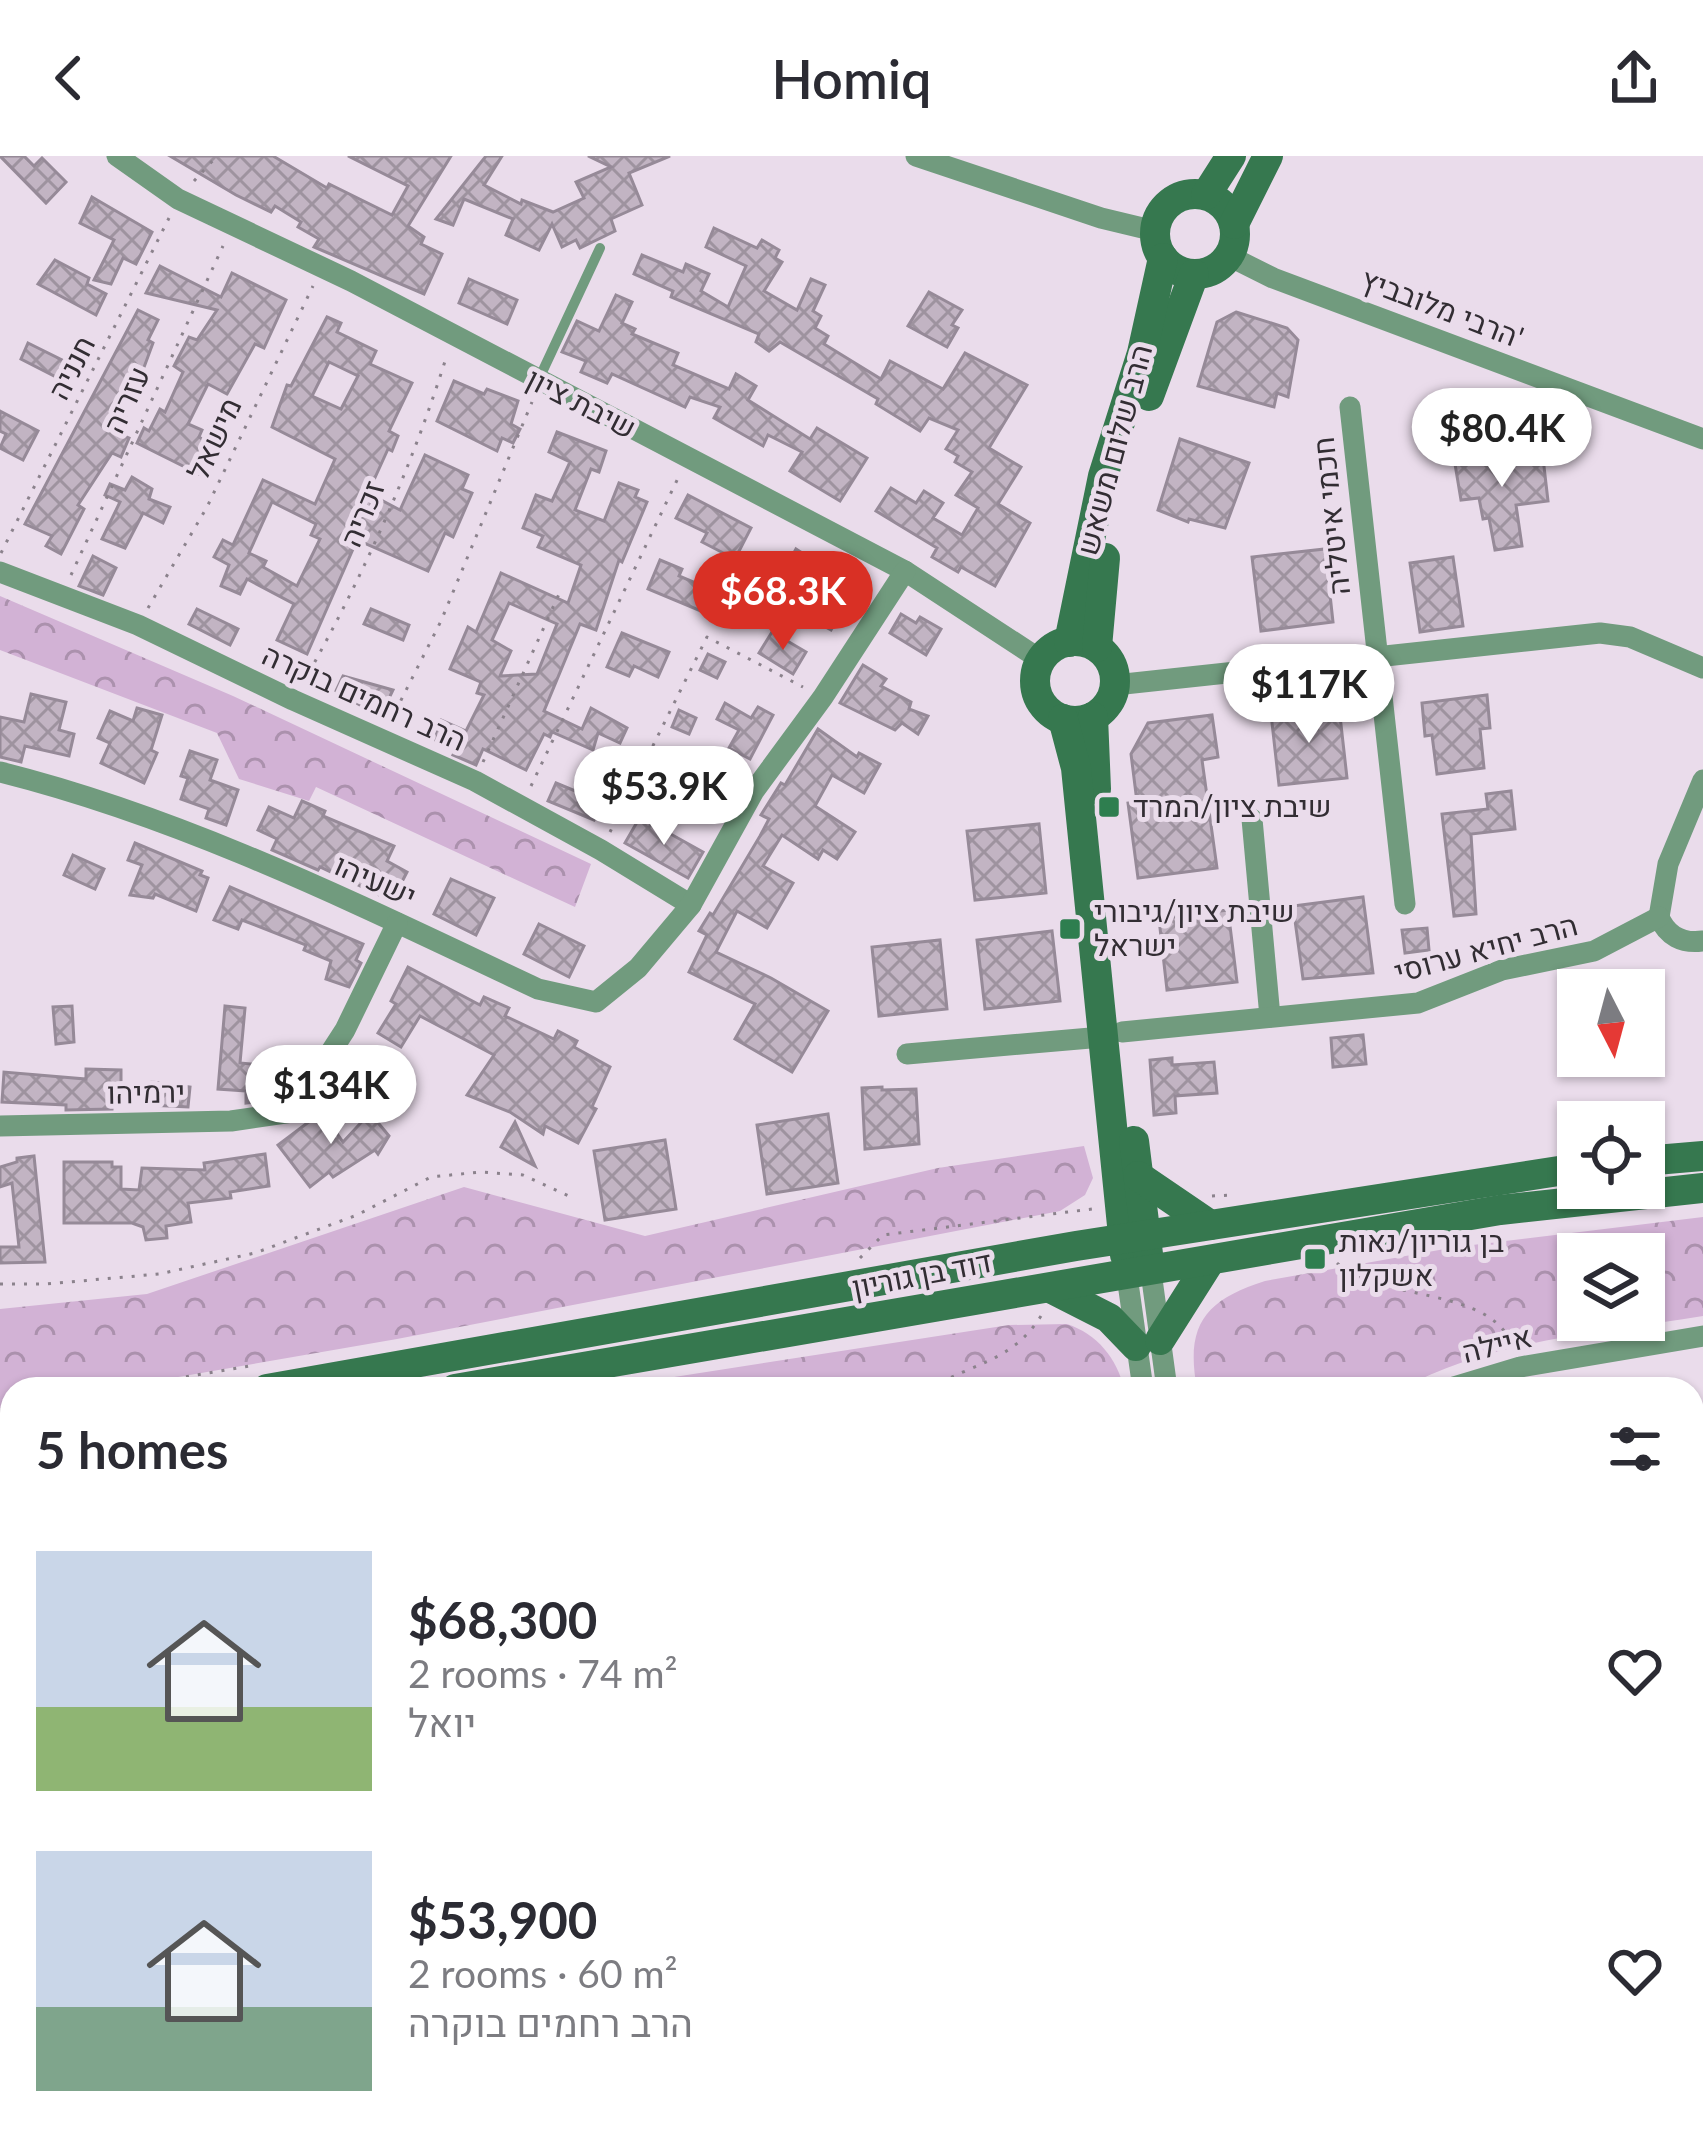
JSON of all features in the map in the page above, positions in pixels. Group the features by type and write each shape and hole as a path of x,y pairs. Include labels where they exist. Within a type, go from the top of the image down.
{"main road":[{"path":"1206,195 1231,156"},
{"path":"1234,224 1220,202 1206,195 1176,198 1163,208 1159,244 1184,274 1214,270 1234,245 1234,224 1268,156"},
{"name":"הרב שלום משאש","path":"1083,644 1103,476 1142,353 1159,244"},
{"name":"הרב שלום משאש","path":"1083,644 1145,406 1194,274"},
{"path":"1083,644 1109,659 1115,685 1106,707 1078,718 1040,700 1035,680 1041,660 1053,648 1083,644"},
{"path":"1078,718 1076,768 1112,1034 1118,1192 1135,1237 1139,1274"},
{"path":"1665,1159 1703,1156"},
{"name":"דוד בן גוריון","path":"269,1376 1557,1171"},
{"name":"דוד בן גוריון","path":"526,1377 1500,1210 1703,1188"},
{"path":"1118,1192 1210,1225"},
{"path":"1076,1246 1097,1232 1118,1192"},
{"path":"1049,1290 1109,1318 1148,1343 1210,1261"}],"street":[{"name":"שיבת ציון","path":"118,156 178,199 322,268 904,571 1041,660"},
{"path":"916,156 941,160 1159,244"},
{"name":"הרבי מלובביץ'","path":"1228,256 1294,286 1703,439"},
{"name":"חכמי איטליה","path":"1349,407 1406,904"},
{"path":"691,905 754,791 823,697 904,571"},
{"name":"הרב רחמים בוקרה","path":"0,572 138,625 475,781 691,905"},
{"path":"1115,685 1600,633 1630,638 1703,668"},
{"name":"ישעיהו","path":"0,772 79,792 177,827 538,988 596,1002 638,968 691,905"},
{"path":"1703,780 1668,864 1658,917 1678,939 1703,941"},
{"path":"1252,820 1270,1018"},
{"name":"הרב יחיא ערוסי","path":"907,1054 1418,1003 1502,970 1594,951 1658,917"},
{"name":"ירמיהו","path":"0,1126 231,1121 292,1112 345,1030 397,923"},
{"path":"1139,1274 1148,1343 1144,1377"},
{"name":"איילה","path":"1495,1377 1520,1367 1703,1336"},
{"path":"1148,1343 1162,1377"}],"lane":[{"path":"539,382 600,248"}],"path":[{"name":"חנניה","path":"0,554 178,199 217,156"},
{"name":"עזריה","path":"62,593 233,225"},
{"name":"מישאל","path":"138,625 207,507 322,268"},
{"name":"זכריה","path":"293,700 342,614 428,416 452,335"},
{"path":"381,739 441,621 539,382"},
{"path":"521,804 687,459"},
{"path":"475,781 559,594"},
{"path":"602,850 707,637 823,697"},
{"path":"0,1284 159,1274 255,1252 357,1215 431,1177 480,1172 523,1175 573,1198"},
{"path":"855,1262 883,1235 1118,1192"},
{"path":"1325,1240 1338,1264 1353,1277 1485,1315 1508,1333 1520,1367"},
{"path":"958,1377 1026,1339 1042,1314 1049,1290"}],"green space":[{"path":"0,596 233,696 591,864 575,907 316,787 309,801 239,779 217,733 0,650"},
{"path":"1084,1146 1093,1178 1085,1195 1060,1211 397,1339 178,1377 0,1377 0,1309 147,1294 464,1187 645,1236 938,1168"},
{"path":"1703,1217 1703,1316 1665,1322 1665,1233 1571,1233"},
{"path":"1557,1235 1557,1339 1472,1359 1426,1377 1195,1377 1194,1348 1204,1318 1244,1288 1456,1247"},
{"path":"1067,1324 1104,1349 1120,1377 674,1377 1009,1325"}],"building":[{"path":"0,156 24,156 34,166 42,158 66,182 46,203"},
{"path":"170,156 273,156 327,188 329,184 392,215 408,186 348,156 451,156 408,226 424,237 421,244 442,254 424,294 314,247 319,239 298,227 301,222 275,206 271,212 236,195"},
{"path":"486,156 502,156 484,185 521,204 522,200 553,212 584,198 576,182 611,167 588,156 670,156 629,173 642,205 611,219 615,231 580,248 576,240 562,247 552,224 539,250 506,235 513,219 464,199 453,225 436,219"},
{"path":"92,197 152,232 136,264 123,258 111,284 94,280 114,240 80,223"},
{"path":"714,228 757,248 762,240 779,250 775,258 782,262 764,291 797,310 811,279 825,285 813,311 821,316 815,328 828,336 824,344 881,379 890,361 943,389 965,353 1027,385 989,448 1021,467 998,504 1030,523 995,586 932,557 937,548 876,511 891,488 916,503 924,491 943,503 933,518 962,535 978,508 956,495 972,472 955,462 958,456 946,449 958,430 929,418 920,431 876,404 878,399 780,342 769,351 756,342 759,334 671,297 673,291 634,274 642,255 683,272 686,264 709,274 701,291 728,307 746,266 706,247"},
{"path":"55,260 89,278 87,284 106,294 96,315 38,284"},
{"path":"160,266 221,297 232,273 286,300 264,348 255,344 227,394 208,384 188,424 202,430 199,437 219,450 205,477 137,443 160,409 165,412 183,372 174,366 189,337 197,340 217,310 146,293"},
{"path":"469,279 517,300 507,324 459,303"},
{"path":"929,292 962,310 952,325 958,328 947,347 908,326"},
{"path":"616,295 632,302 622,323 635,329 632,334 678,353 673,365 729,389 736,374 756,386 748,400 810,439 817,428 867,458 840,501 790,471 802,452 768,435 763,446 714,418 720,407 690,397 685,407 612,374 607,383 581,372 586,361 562,352 577,321 599,331"},
{"path":"138,310 158,320 148,340 153,343 143,370 133,365 112,409 126,417 120,434 129,438 121,457 112,453 78,505 84,509 61,554 46,546 52,536 25,524"},
{"path":"1236,312 1287,328 1298,340 1288,397 1277,393 1274,407 1198,386 1217,322"},
{"path":"327,317 341,323 337,332 376,351 370,364 412,383 389,431 398,436 392,451 388,449 368,493 400,510 425,455 468,475 462,489 472,493 453,537 445,533 428,571 357,540 307,654 277,640 294,604 247,579 240,594 221,586 229,565 214,557 223,540 233,545 263,480 315,504 335,459 272,427 287,385 291,386","holes":["329,362 358,376 341,409 312,396","272,502 316,524 311,535 320,539 297,586 263,567 266,561 249,553"]},
{"path":"28,343 64,361 56,377 21,359"},
{"path":"454,381 518,401 511,424 520,429 513,443 502,438 497,451 437,421"},
{"path":"0,411 38,431 23,460 0,448 6,434 0,431"},
{"path":"557,432 606,451 599,472 591,469 575,510 604,521 619,483 638,490 635,497 647,502 622,562 619,560 596,630 580,624 544,711 582,729 591,708 627,728 620,743 598,733 593,750 552,732 550,737 544,734 526,770 483,749 476,765 433,739 441,720 466,731 484,695 477,693 481,682 450,669 468,627 476,632 501,573 568,603 581,565 538,547 543,536 523,528 536,495 552,501 570,462 549,452","holes":["509,603 557,624 537,674 500,676 511,651 492,640"]},
{"path":"1180,439 1249,463 1225,528 1188,522 1158,510"},
{"path":"1507,449 1509,462 1543,458 1548,501 1516,505 1522,546 1495,550 1489,518 1483,519 1479,498 1461,500 1454,458"},
{"path":"132,477 152,489 149,499 170,507 163,523 143,513 125,548 102,539 120,502 105,495 110,484 125,490"},
{"path":"688,495 751,528 735,559 702,542 707,533 676,518"},
{"path":"796,549 855,587 831,630 806,616 816,600 788,584 791,578 783,573"},
{"path":"1325,549 1333,622 1261,631 1252,557"},
{"path":"93,556 116,568 103,595 79,586"},
{"path":"1453,557 1463,626 1420,632 1410,563"},
{"path":"660,560 682,569 679,576 736,600 725,621 648,589"},
{"path":"197,609 238,629 230,645 189,624"},
{"path":"371,609 409,625 403,640 364,624"},
{"path":"901,614 916,623 920,617 941,629 926,655 890,633"},
{"path":"772,632 806,652 793,674 759,653"},
{"path":"622,633 669,652 658,677 634,666 629,676 607,667"},
{"path":"708,654 725,662 717,678 700,670"},
{"path":"863,665 886,679 881,686 911,702 909,709 928,716 918,734 902,723 895,730 840,703"},
{"path":"343,676 393,690 380,717 336,691"},
{"path":"31,694 66,702 59,730 74,734 69,756 25,746 21,762 0,757 0,717 24,722"},
{"path":"1487,695 1490,728 1480,729 1484,768 1437,774 1432,735 1425,736 1422,703"},
{"path":"725,703 751,718 758,707 773,715 750,759 729,748 739,730 717,719"},
{"path":"1339,707 1347,778 1279,785 1271,714"},
{"path":"137,708 162,715 151,750 157,753 144,783 101,763 110,743 98,738 110,711 133,721"},
{"path":"679,710 696,718 689,734 672,727"},
{"path":"1212,715 1218,757 1202,760 1217,868 1138,878 1128,803 1137,802 1131,754 1148,723"},
{"path":"818,729 857,757 859,753 880,764 864,793 832,775 815,806 855,832 837,859 823,850 818,859 782,835 763,866 793,883 767,928 737,911 716,952 828,1011 792,1072 735,1039 755,1004 689,972 707,935 699,931 760,836 769,819 761,815"},
{"path":"190,751 217,760 210,780 238,790 226,825 206,818 209,809 181,799 188,778 181,776"},
{"path":"673,758 720,789 711,803 694,792 686,804 656,784"},
{"path":"556,783 602,802 594,820 548,801"},
{"path":"1511,791 1515,829 1471,834 1476,914 1454,916 1442,814 1488,809 1486,794"},
{"path":"302,801 325,811 323,816 394,846 387,861 407,872 392,901 272,850 277,839 258,830 269,807 294,818"},
{"path":"640,817 703,852 688,878 625,843"},
{"path":"1039,824 1046,893 975,900 967,831"},
{"path":"135,843 202,871 200,875 208,878 196,911 155,894 153,898 130,895 142,865 128,860"},
{"path":"73,855 104,869 95,889 64,875"},
{"path":"451,879 494,898 476,935 434,914"},
{"path":"230,887 363,944 356,960 361,963 349,987 326,979 331,961 304,950 306,945 242,920 238,929 214,920"},
{"path":"1363,897 1373,973 1303,979 1293,906"},
{"path":"1228,910 1237,982 1167,990 1159,919"},
{"path":"539,924 584,946 569,977 524,954"},
{"path":"1427,928 1429,950 1405,953 1402,930"},
{"path":"1052,931 1060,1001 985,1009 977,940"},
{"path":"940,940 947,1009 879,1016 872,947"},
{"path":"408,967 480,1005 484,997 509,1008 505,1016 554,1039 558,1031 577,1041 574,1047 610,1067 578,1143 545,1126 543,1134 510,1112 467,1095 494,1055 420,1016 401,1047 378,1033 396,1004 391,1001"},
{"path":"72,1006 74,1042 56,1044 53,1007"},
{"path":"225,1006 245,1008 240,1063 280,1067 277,1095 267,1094 267,1101 246,1103 246,1091 218,1089"},
{"path":"1363,1035 1366,1064 1333,1067 1331,1038"},
{"path":"1172,1058 1172,1065 1214,1062 1217,1093 1175,1096 1176,1113 1154,1115 1150,1060"},
{"path":"364,1060 394,1084 367,1116 338,1093"},
{"path":"86,1069 121,1070 121,1103 112,1103 112,1109 66,1110 66,1105 2,1102 4,1072 86,1079"},
{"path":"152,1082 190,1087 188,1107 149,1105"},
{"path":"862,1088 916,1089 919,1144 865,1149"},
{"path":"322,1112 343,1142 370,1113 389,1136 378,1154 375,1150 333,1177 329,1172 310,1187 278,1145"},
{"path":"828,1114 838,1183 767,1194 757,1125"},
{"path":"515,1122 535,1166 501,1147"},
{"path":"665,1140 676,1209 605,1220 594,1151"},
{"path":"265,1154 269,1186 230,1192 231,1198 188,1203 191,1222 166,1226 167,1238 146,1240 143,1227 132,1223 64,1223 64,1162 112,1162 112,1167 121,1167 121,1189 139,1190 142,1168 205,1170 204,1163"},
{"path":"34,1156 45,1262 0,1263 0,1247 19,1247 12,1183 0,1187 0,1167"}],"place":[{"name":"שיבת ציון/המרד","path":"1109,807"},
{"name":"שיבת ציון/גיבורי ישראל","path":"1070,929"},
{"name":"בן גוריון/נאות אשקלון","path":"1315,1259"}]}
